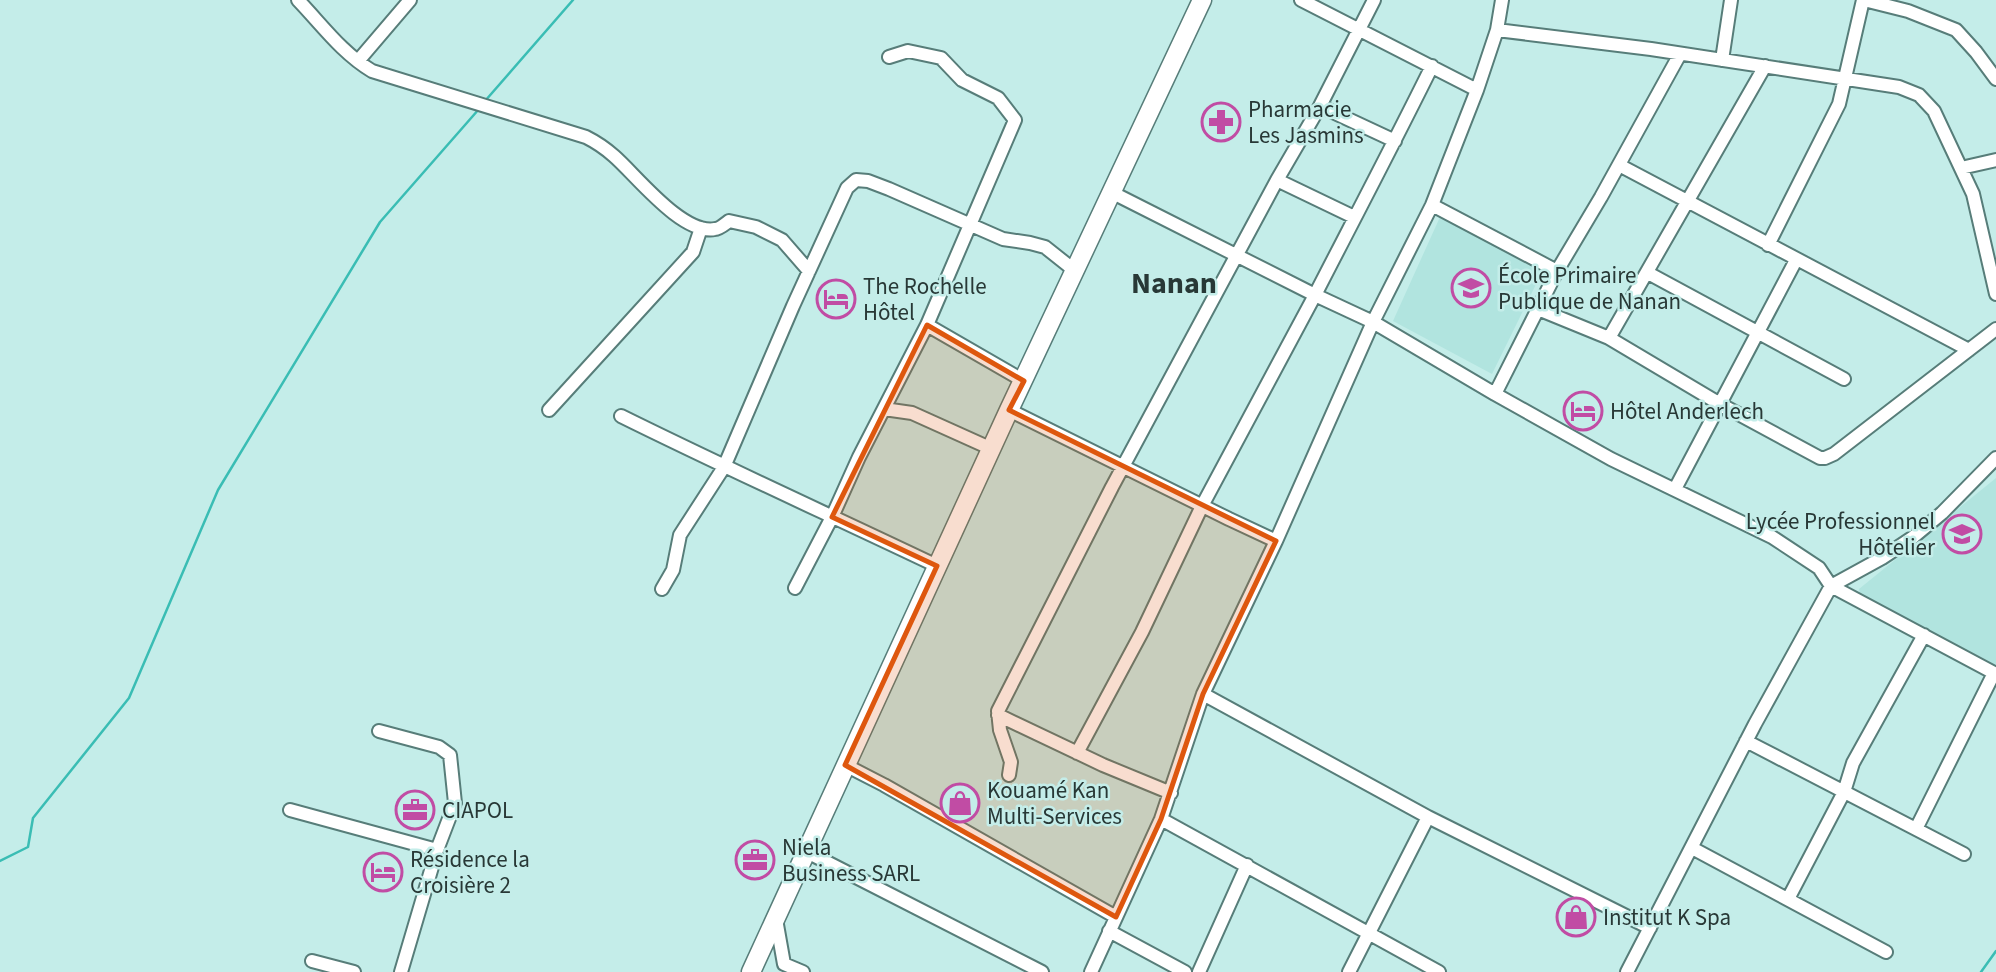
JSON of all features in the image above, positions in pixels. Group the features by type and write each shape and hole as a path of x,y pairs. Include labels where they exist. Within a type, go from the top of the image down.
{"highway":[{"path":"751,972 1009,410 1202,0"}],"street":[{"path":"298,0 331,37 372,71 586,137 615,157 681,219 701,228 716,229 729,221 756,227 782,240 809,271"},
{"path":"358,61 410,0"},
{"path":"1301,0 1477,90"},
{"path":"1009,775 1011,762 1000,730 998,711 1070,568 1277,180 1320,106 1374,0"},
{"path":"1091,972 1161,819 1203,694 1276,541 1373,322 1432,205 1477,90 1497,30 1503,0"},
{"path":"1723,60 1731,0"},
{"path":"1768,245 1839,104 1864,0 1908,11 1956,30 1996,79"},
{"path":"1497,30 1765,66 1899,87 1919,95 1934,111 1973,194 1996,294"},
{"path":"795,588 927,325 1015,120 998,98 962,80 941,58 908,51 889,57"},
{"path":"1495,394 1557,271 1680,54"},
{"path":"1077,753 1142,632 1202,506 1315,295 1432,66"},
{"path":"1609,338 1765,66"},
{"path":"1320,106 1395,141"},
{"path":"1961,168 1996,160"},
{"path":"1619,165 1969,350"},
{"path":"662,589 673,570 680,535 724,467 847,188 856,180 867,181 1003,239 1045,247 1074,270"},
{"path":"1277,180 1354,217"},
{"path":"1111,192 1236,257 1373,322 1611,459 1772,537 1819,568 1831,586 1995,673 1916,829"},
{"path":"1432,205 1557,271"},
{"path":"549,410 693,251 701,228"},
{"path":"1675,489 1796,260"},
{"path":"1648,273 1844,379"},
{"path":"1538,309 1609,338 1720,404 1820,458 1834,454 1996,329"},
{"path":"927,325 1024,381"},
{"path":"884,409 912,413 992,449"},
{"path":"1009,410 1276,541"},
{"path":"621,416 937,566"},
{"path":"1627,972 1746,741 1831,586 1912,538 1942,513 1996,458"},
{"path":"1788,899 1844,792 1853,763 1924,635"},
{"path":"1203,694 1428,817 1650,928"},
{"path":"998,715 1077,753 1171,793"},
{"path":"379,731 439,747 450,755 455,803 437,850 401,972"},
{"path":"1746,741 1964,854"},
{"path":"845,765 1116,917"},
{"path":"290,810 437,850"},
{"path":"1349,972 1428,817"},
{"path":"1161,819 1439,972"},
{"path":"1692,848 1886,952"},
{"path":"805,851 1042,972"},
{"path":"1199,972 1247,865"},
{"path":"775,915 784,964 803,972"},
{"path":"1109,931 1185,972"},
{"path":"312,961 354,972"}],"highlighted area":[{"path":"927,325 1024,381 1009,410 1276,541 1203,694 1161,819 1116,917 845,765 937,566 832,517"}],"shaded area":[{"name":"École Primaire Publique de Nanan","path":"1440,217 1542,272 1492,374 1393,321"},
{"name":"Lycée Professionnel Hôtelier","path":"1996,478 1996,665 1860,595 1859,589"}],"waterway":[{"path":"485,101 573,0"},
{"path":"0,861 28,847 33,818 129,698 218,490 380,222 479,109"},
{"path":"1981,972 1996,951"}],"place":[{"name":"Pharmacie Les Jasmins","path":"1221,122"},
{"name":"École Primaire Publique de Nanan","path":"1471,288"},
{"name":"The Rochelle Hôtel","path":"836,299"},
{"name":"Hôtel Anderlech","path":"1583,411"},
{"name":"Lycée Professionnel Hôtelier","path":"1962,534"},
{"name":"Kouamé Kan Multi-Services","path":"960,803"},
{"name":"CIAPOL","path":"415,810"},
{"name":"Niela Business SARL","path":"755,860"},
{"name":"Résidence la Croisière 2","path":"383,872"},
{"name":"Institut K Spa","path":"1576,917"}],"district":[{"name":"Nanan","path":"1174,283"}]}
